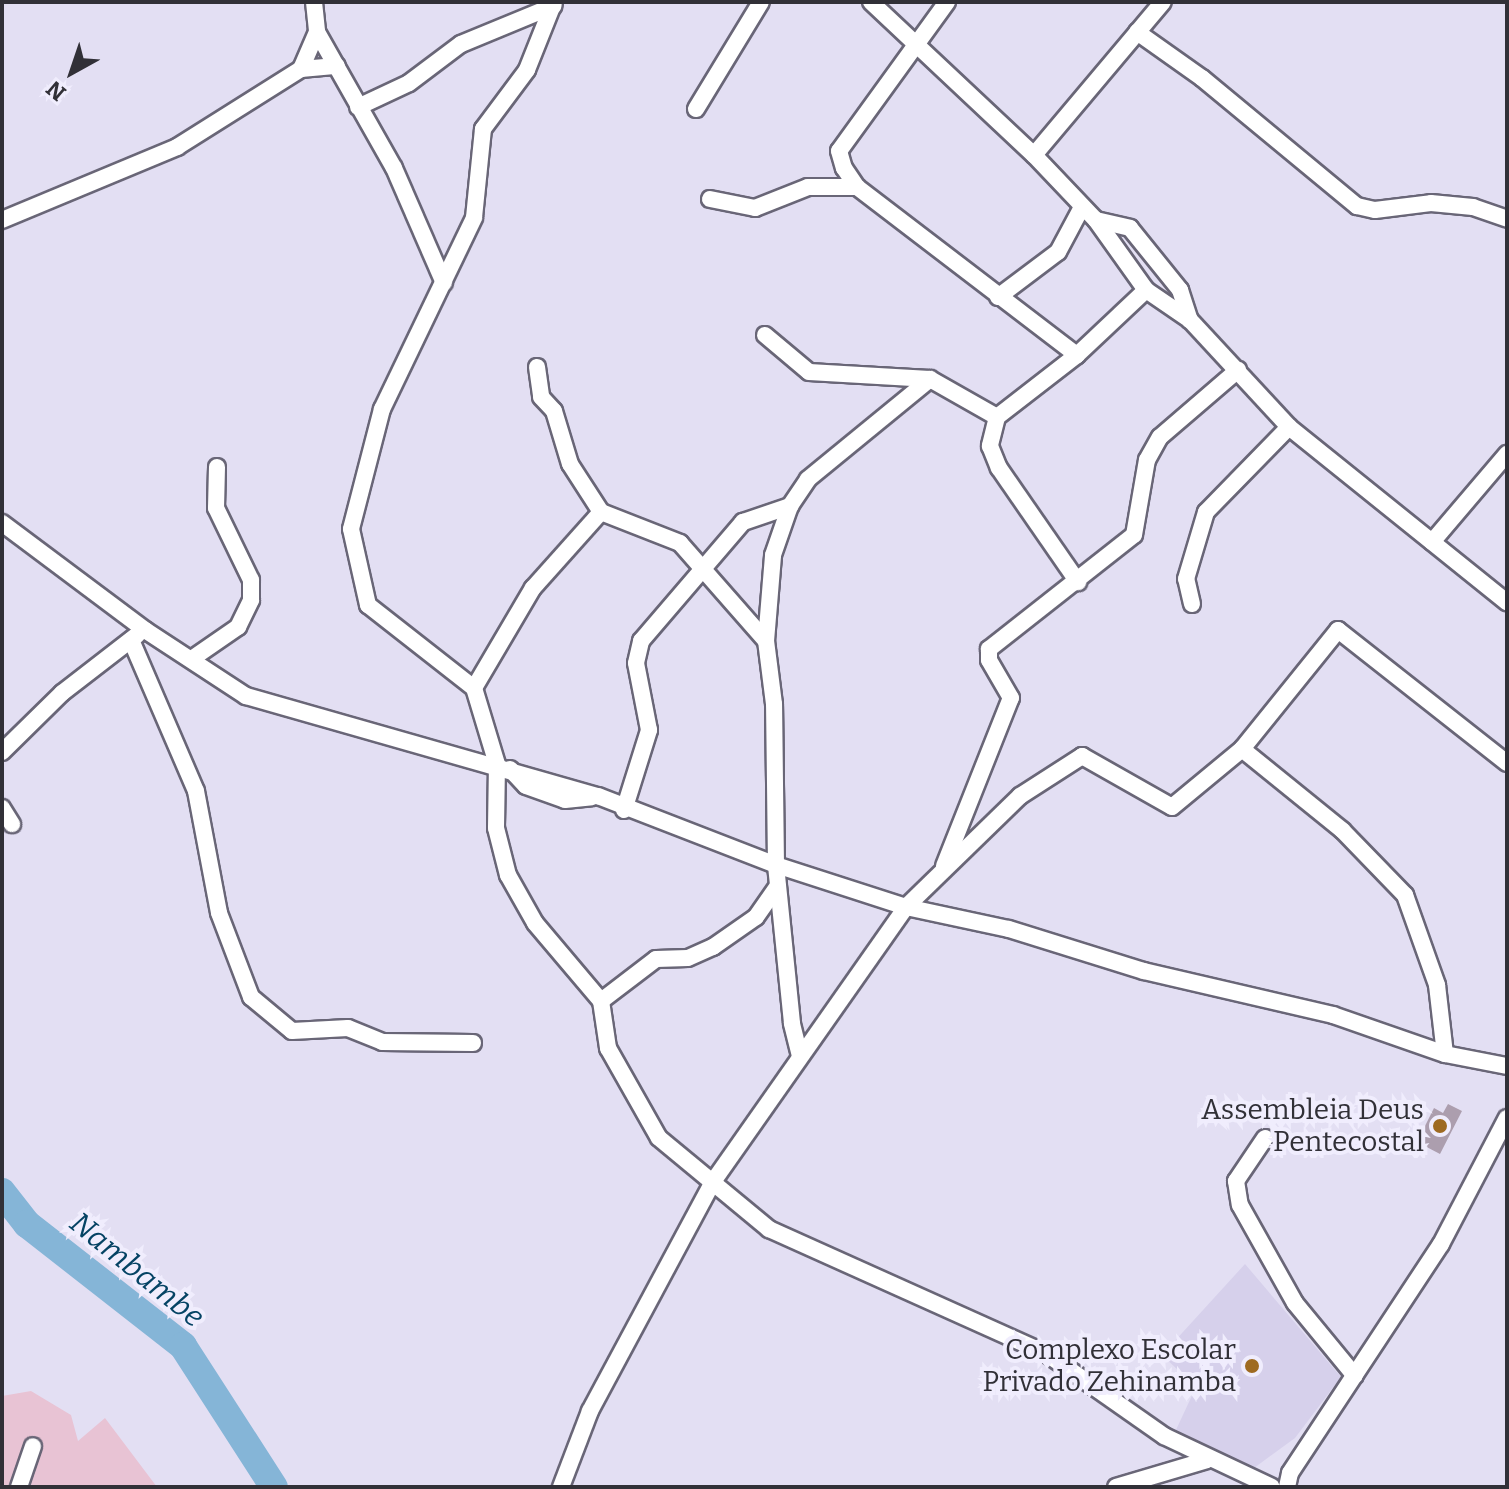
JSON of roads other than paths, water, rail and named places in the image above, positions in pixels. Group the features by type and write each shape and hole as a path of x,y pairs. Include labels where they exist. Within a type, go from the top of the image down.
{"street":[{"path":"696,109 761,2"},
{"path":"871,2 1034,155 1096,220 1146,290 1190,320 1289,427 1507,602"},
{"path":"947,2 839,151 857,187 1077,355"},
{"path":"1034,155 1163,2"},
{"path":"308,4 317,32 394,168 444,283"},
{"path":"358,107 409,83 461,44 554,4"},
{"path":"554,4 527,70 483,129 474,218 382,409 351,529 368,605 474,688 503,766 496,828 508,875 535,923 601,1001 608,1048 659,1138 769,1229 1047,1354 1207,1460 1272,1487"},
{"path":"301,69 317,32"},
{"path":"1137,32 1202,78 1357,206 1375,210 1431,203 1473,207 1507,219"},
{"path":"2,220 177,147 301,69 337,66"},
{"path":"710,199 755,208 808,187 857,187"},
{"path":"998,297 1058,252 1082,207"},
{"path":"1096,220 1120,222 1145,244 1180,290 1190,320"},
{"path":"1078,582 999,468 990,446 997,417 1077,355 1146,290"},
{"path":"765,335 809,372 841,378 930,379 997,417"},
{"path":"537,367 541,397 554,411 570,464 601,512 680,543 766,641"},
{"path":"943,869 1011,698 989,660 989,649 1134,535 1147,460 1160,437 1238,370"},
{"path":"800,1056 776,865 774,704 766,641 773,555 790,506 832,455 930,379"},
{"path":"1192,604 1186,579 1206,512 1289,427"},
{"path":"1432,542 1507,454"},
{"path":"193,658 238,627 251,600 251,580 216,508 217,467"},
{"path":"624,810 649,730 636,663 641,641 743,522 790,506"},
{"path":"474,688 533,588 601,512"},
{"path":"2,523 145,630 193,658 246,696 503,766 526,786 565,800 598,796 624,810 776,865 906,907 1009,929 1144,971 1333,1015 1445,1054 1507,1066"},
{"path":"2,752 62,693 145,630"},
{"path":"561,1487 596,1398 712,1183 906,907 1020,796 1082,756 1172,807 1242,749 1338,630 1507,763"},
{"path":"131,640 196,791 219,913 251,997 292,1031 348,1028 382,1042 473,1043"},
{"path":"1242,749 1342,830 1405,895 1437,985 1445,1054"},
{"path":"2,808 12,824"},
{"path":"601,1001 656,959 701,954 756,917 778,886"},
{"path":"756,917 781,912"},
{"path":"1287,1487 1290,1473 1441,1244 1507,1118"},
{"path":"1265,1138 1236,1181 1240,1205 1295,1303 1355,1376"},
{"path":"19,1487 33,1446"},
{"path":"1116,1487 1207,1460"}],"waterway":[{"name":"Nambambe","path":"2,1192 27,1224 183,1346 274,1487"}],"place":[{"name":"Assembleia Deus Pentecostal","path":"1440,1126"},
{"name":"Complexo Escolar Privado Zehinamba","path":"1252,1366"}]}
